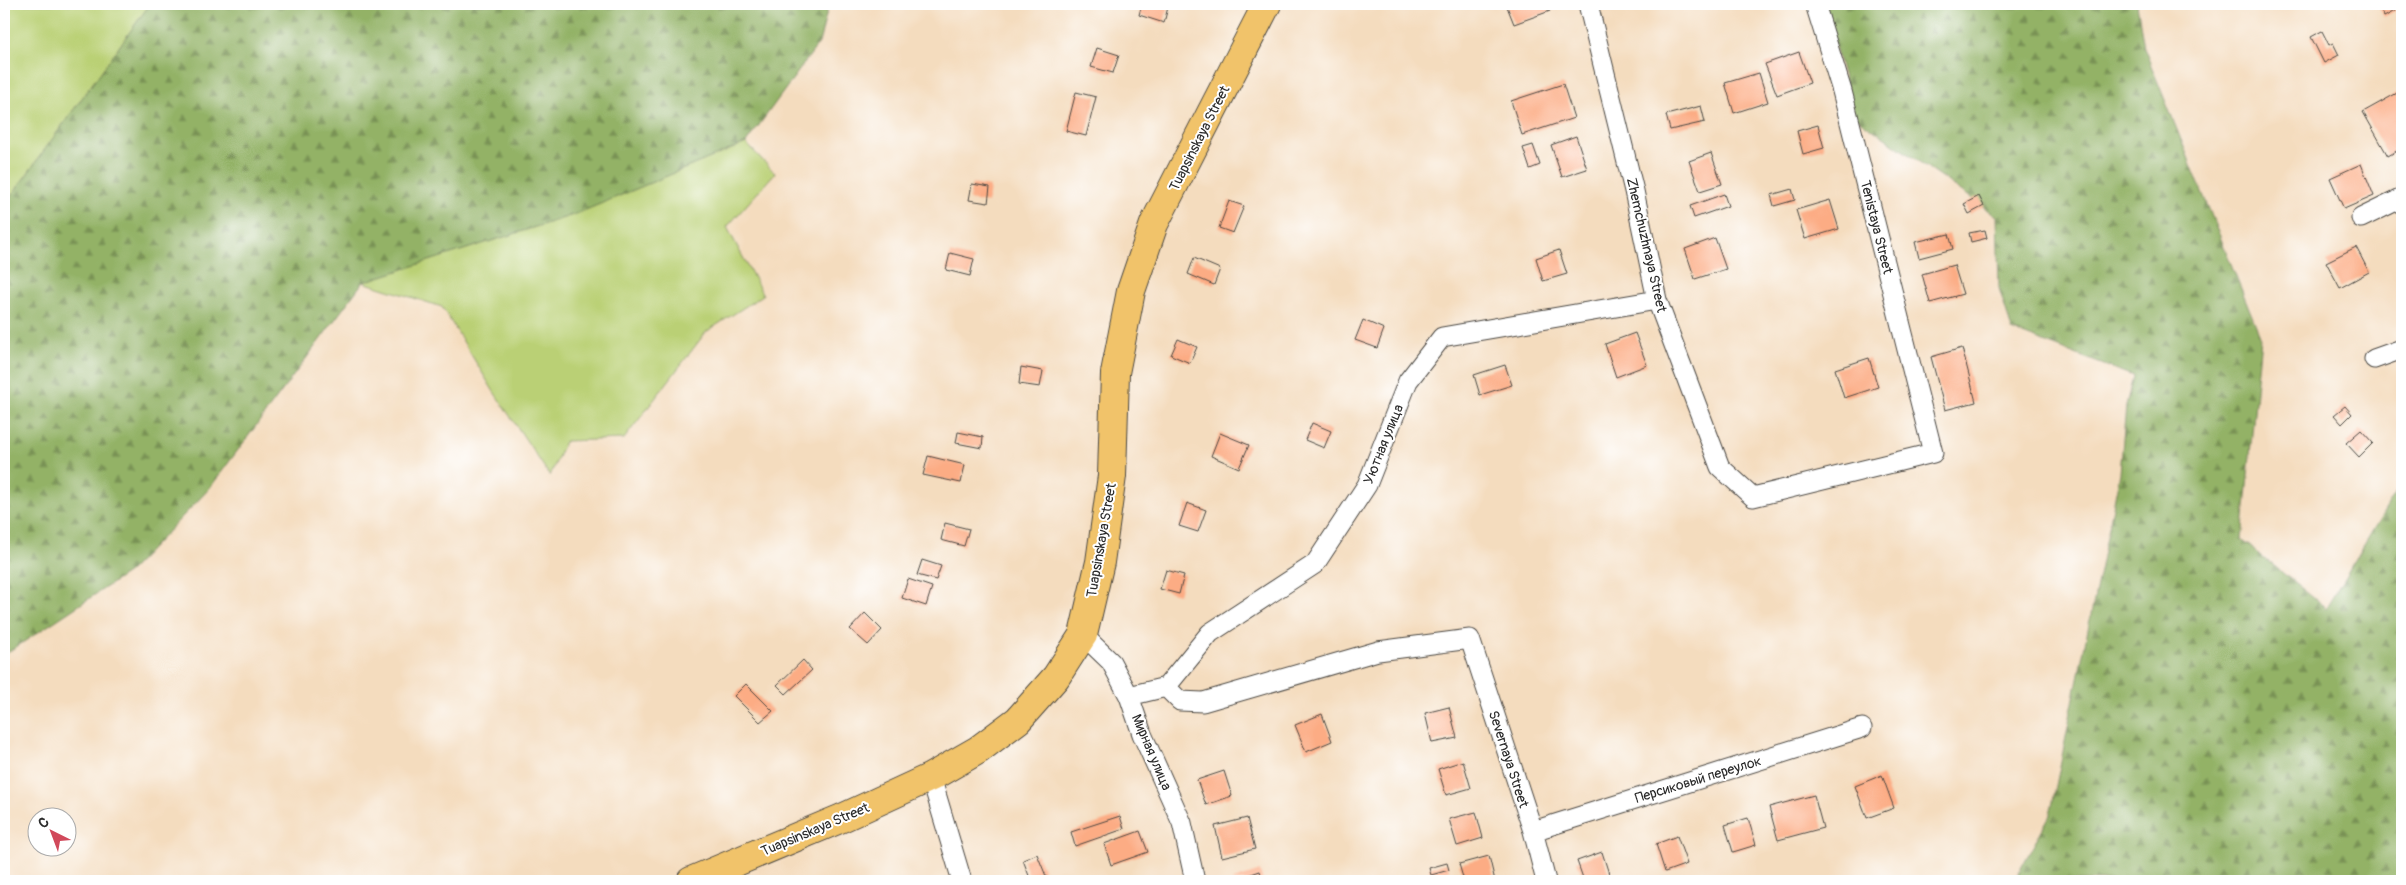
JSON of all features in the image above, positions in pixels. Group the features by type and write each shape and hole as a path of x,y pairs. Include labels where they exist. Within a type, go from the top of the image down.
{"main road":[{"name":"Tuapsinskaya Street","path":"691,881 842,818 931,777 978,750 1018,720 1056,677 1083,635 1100,562 1112,476 1115,374 1131,291 1154,224 1216,106 1266,4"}],"street":[{"name":"Zhemchuzhnaya Street","path":"1588,4 1634,191 1657,300 1720,467 1753,497"},
{"name":"Tenistaya Street","path":"1753,497 1933,453 1842,91 1815,4"},
{"path":"2361,218 2402,198"},
{"name":"Уютная улица","path":"1166,687 1210,633 1315,564 1367,485 1408,381 1442,337 1657,300"},
{"path":"2374,359 2402,349"},
{"name":"Мирная улица","path":"1083,635 1111,662 1129,696 1142,734 1182,823 1194,881"},
{"name":"Severnaya Street","path":"1166,687 1180,701 1203,702 1378,651 1470,639 1533,831 1546,881"},
{"path":"1129,696 1166,687"},
{"name":"Персиковый переулок","path":"1533,831 1862,728"},
{"path":"931,777 962,881"}],"green space":[{"path":"4,4 150,4 4,206"},
{"path":"150,4 829,4 819,43 746,143 576,214 363,282 209,489 129,572 4,655 4,206"},
{"path":"1823,4 2137,4 2144,48 2261,338 2242,540 2326,608 2402,482 2402,881 2014,881 2050,815 2120,473 2126,406 2133,376 2012,330 1999,288 1997,216 1855,117"},
{"path":"746,143 775,173 727,227 763,295 706,332 624,439 565,441 550,476 494,392 442,307 363,282 576,214"}],"building":[{"path":"1142,4 1158,4 1168,7 1164,23 1139,15"},
{"path":"1506,4 1547,4 1550,11 1514,24"},
{"path":"2377,4 2402,4 2402,7 2384,17"},
{"path":"2322,31 2329,45 2333,43 2339,55 2324,63 2311,37"},
{"path":"1097,48 1119,55 1113,73 1091,67"},
{"path":"1799,52 1810,83 1777,95 1765,64"},
{"path":"1759,73 1768,102 1734,113 1725,83"},
{"path":"1563,84 1574,118 1522,135 1511,101"},
{"path":"1076,92 1096,97 1086,136 1066,131"},
{"path":"2399,92 2402,97 2402,148 2388,156 2363,112"},
{"path":"1701,106 1705,122 1670,130 1666,115"},
{"path":"1818,125 1824,148 1803,154 1797,131"},
{"path":"1576,136 1587,169 1562,177 1551,145"},
{"path":"1533,145 1540,165 1530,169 1523,148"},
{"path":"1711,153 1722,184 1700,191 1689,161"},
{"path":"2361,164 2374,196 2344,209 2330,178"},
{"path":"972,184 990,187 988,203 969,200"},
{"path":"1792,189 1795,200 1774,206 1771,195"},
{"path":"1724,194 1728,206 1694,218 1690,206"},
{"path":"1979,196 1984,206 1969,214 1964,204"},
{"path":"1830,200 1839,229 1805,239 1796,210"},
{"path":"1229,201 1244,206 1233,233 1219,228"},
{"path":"1985,230 1987,238 1971,242 1969,233"},
{"path":"1949,234 1953,249 1919,258 1915,242"},
{"path":"1715,238 1726,269 1695,279 1685,249"},
{"path":"2356,247 2369,272 2340,288 2326,262"},
{"path":"1559,250 1567,274 1543,281 1536,258"},
{"path":"950,253 974,259 970,276 946,270"},
{"path":"1194,258 1220,269 1214,285 1188,274"},
{"path":"1954,265 1963,294 1930,303 1922,274"},
{"path":"1363,320 1384,329 1377,348 1355,340"},
{"path":"1635,333 1647,365 1616,377 1605,344"},
{"path":"1178,339 1197,347 1190,363 1171,355"},
{"path":"1962,348 1976,402 1945,410 1931,357"},
{"path":"1869,358 1878,387 1844,398 1835,369"},
{"path":"1505,365 1512,385 1480,395 1474,375"},
{"path":"1021,367 1043,371 1040,387 1019,384"},
{"path":"2345,406 2352,414 2342,424 2334,415"},
{"path":"1312,423 1331,431 1324,448 1305,440"},
{"path":"2361,430 2373,443 2359,457 2346,443"},
{"path":"958,432 983,437 982,448 956,443"},
{"path":"1220,433 1249,445 1239,468 1211,456"},
{"path":"928,456 965,465 961,483 923,475"},
{"path":"1187,503 1206,510 1198,532 1179,526"},
{"path":"945,523 969,529 964,546 941,540"},
{"path":"922,560 941,566 936,580 917,575"},
{"path":"1166,570 1184,575 1179,594 1160,589"},
{"path":"908,579 932,587 926,606 902,598"},
{"path":"865,613 882,630 868,645 850,629"},
{"path":"803,660 812,670 786,694 777,685"},
{"path":"746,684 773,711 760,722 734,696"},
{"path":"1449,707 1457,738 1432,743 1425,713"},
{"path":"1322,714 1332,741 1306,752 1295,725"},
{"path":"1463,761 1471,788 1446,795 1438,769"},
{"path":"1224,771 1232,796 1206,805 1197,780"},
{"path":"1882,775 1894,808 1867,818 1855,786"},
{"path":"1814,795 1823,828 1778,840 1769,807"},
{"path":"1476,812 1483,838 1457,846 1449,819"},
{"path":"1120,816 1124,829 1075,846 1071,832"},
{"path":"1247,818 1255,849 1222,857 1215,826"},
{"path":"1748,818 1756,845 1733,852 1725,825"},
{"path":"1140,831 1148,852 1111,865 1104,844"},
{"path":"1677,836 1687,864 1665,872 1656,844"},
{"path":"1602,852 1610,877 1598,881 1584,881 1577,861"},
{"path":"1037,854 1048,881 1031,881 1023,860"},
{"path":"1489,856 1495,881 1464,881 1459,864"},
{"path":"1447,863 1449,870 1431,875 1429,868"},
{"path":"1260,871 1263,881 1231,881"}]}
